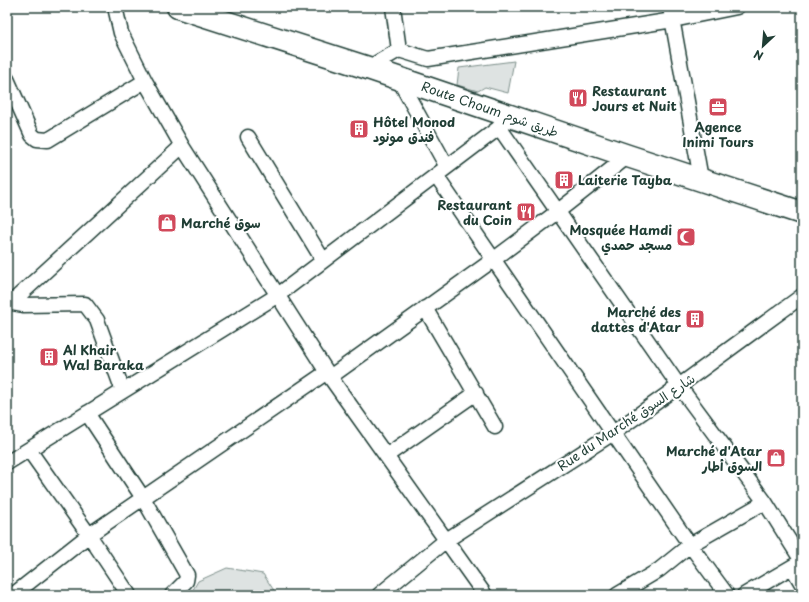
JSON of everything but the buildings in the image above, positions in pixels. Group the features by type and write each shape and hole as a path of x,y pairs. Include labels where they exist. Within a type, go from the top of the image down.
{"highway":[{"name":"Route Choum طريق شوم","path":"178,7 398,78 506,122 628,156 802,213"}],"street":[{"path":"115,7 121,33 145,81 182,146 329,374 445,541 485,595"},
{"path":"393,7 399,50"},
{"path":"368,68 399,50 428,59 672,14 737,7"},
{"path":"672,14 701,179"},
{"path":"398,78 447,167"},
{"path":"7,79 32,135 38,139 48,140 145,81"},
{"path":"7,463 278,295 506,122 557,212 764,502 799,563 802,584"},
{"path":"248,137 323,260"},
{"path":"9,302 182,146"},
{"path":"13,595 89,535 329,374 494,260 628,156"},
{"path":"436,176 690,545 727,595"},
{"name":"Rue du Marché شارع السوق","path":"379,595 445,541 613,433 680,386 802,296"},
{"path":"9,302 23,305 85,304 97,320 123,391"},
{"path":"426,308 495,427"},
{"path":"386,456 476,393"},
{"path":"87,413 143,498 187,575 186,581 172,595"},
{"path":"29,450 129,595"},
{"path":"617,595 659,570 690,545 764,502"},
{"path":"744,595 799,563"}],"shaded area":[{"path":"514,61 508,93 485,87 478,91 457,85 459,68"},
{"path":"227,568 263,574 277,595 190,595 198,581"}],"place":[{"name":"Restaurant Jours et Nuit","path":"578,98"},
{"name":"Agence Inimi Tours","path":"718,107"},
{"name":"Hôtel Monod فندق مونود","path":"359,129"},
{"name":"Laiterie Tayba","path":"564,180"},
{"name":"Restaurant du Coin","path":"526,212"},
{"name":"Marché سوق","path":"167,223"},
{"name":"Mosquée Hamdi مسجد حمدي","path":"686,237"},
{"name":"Marché des dattes d'Atar","path":"695,319"},
{"name":"Al Khair Wal Baraka","path":"49,357"},
{"name":"Marché d'Atar السوق أطار","path":"776,458"}]}
